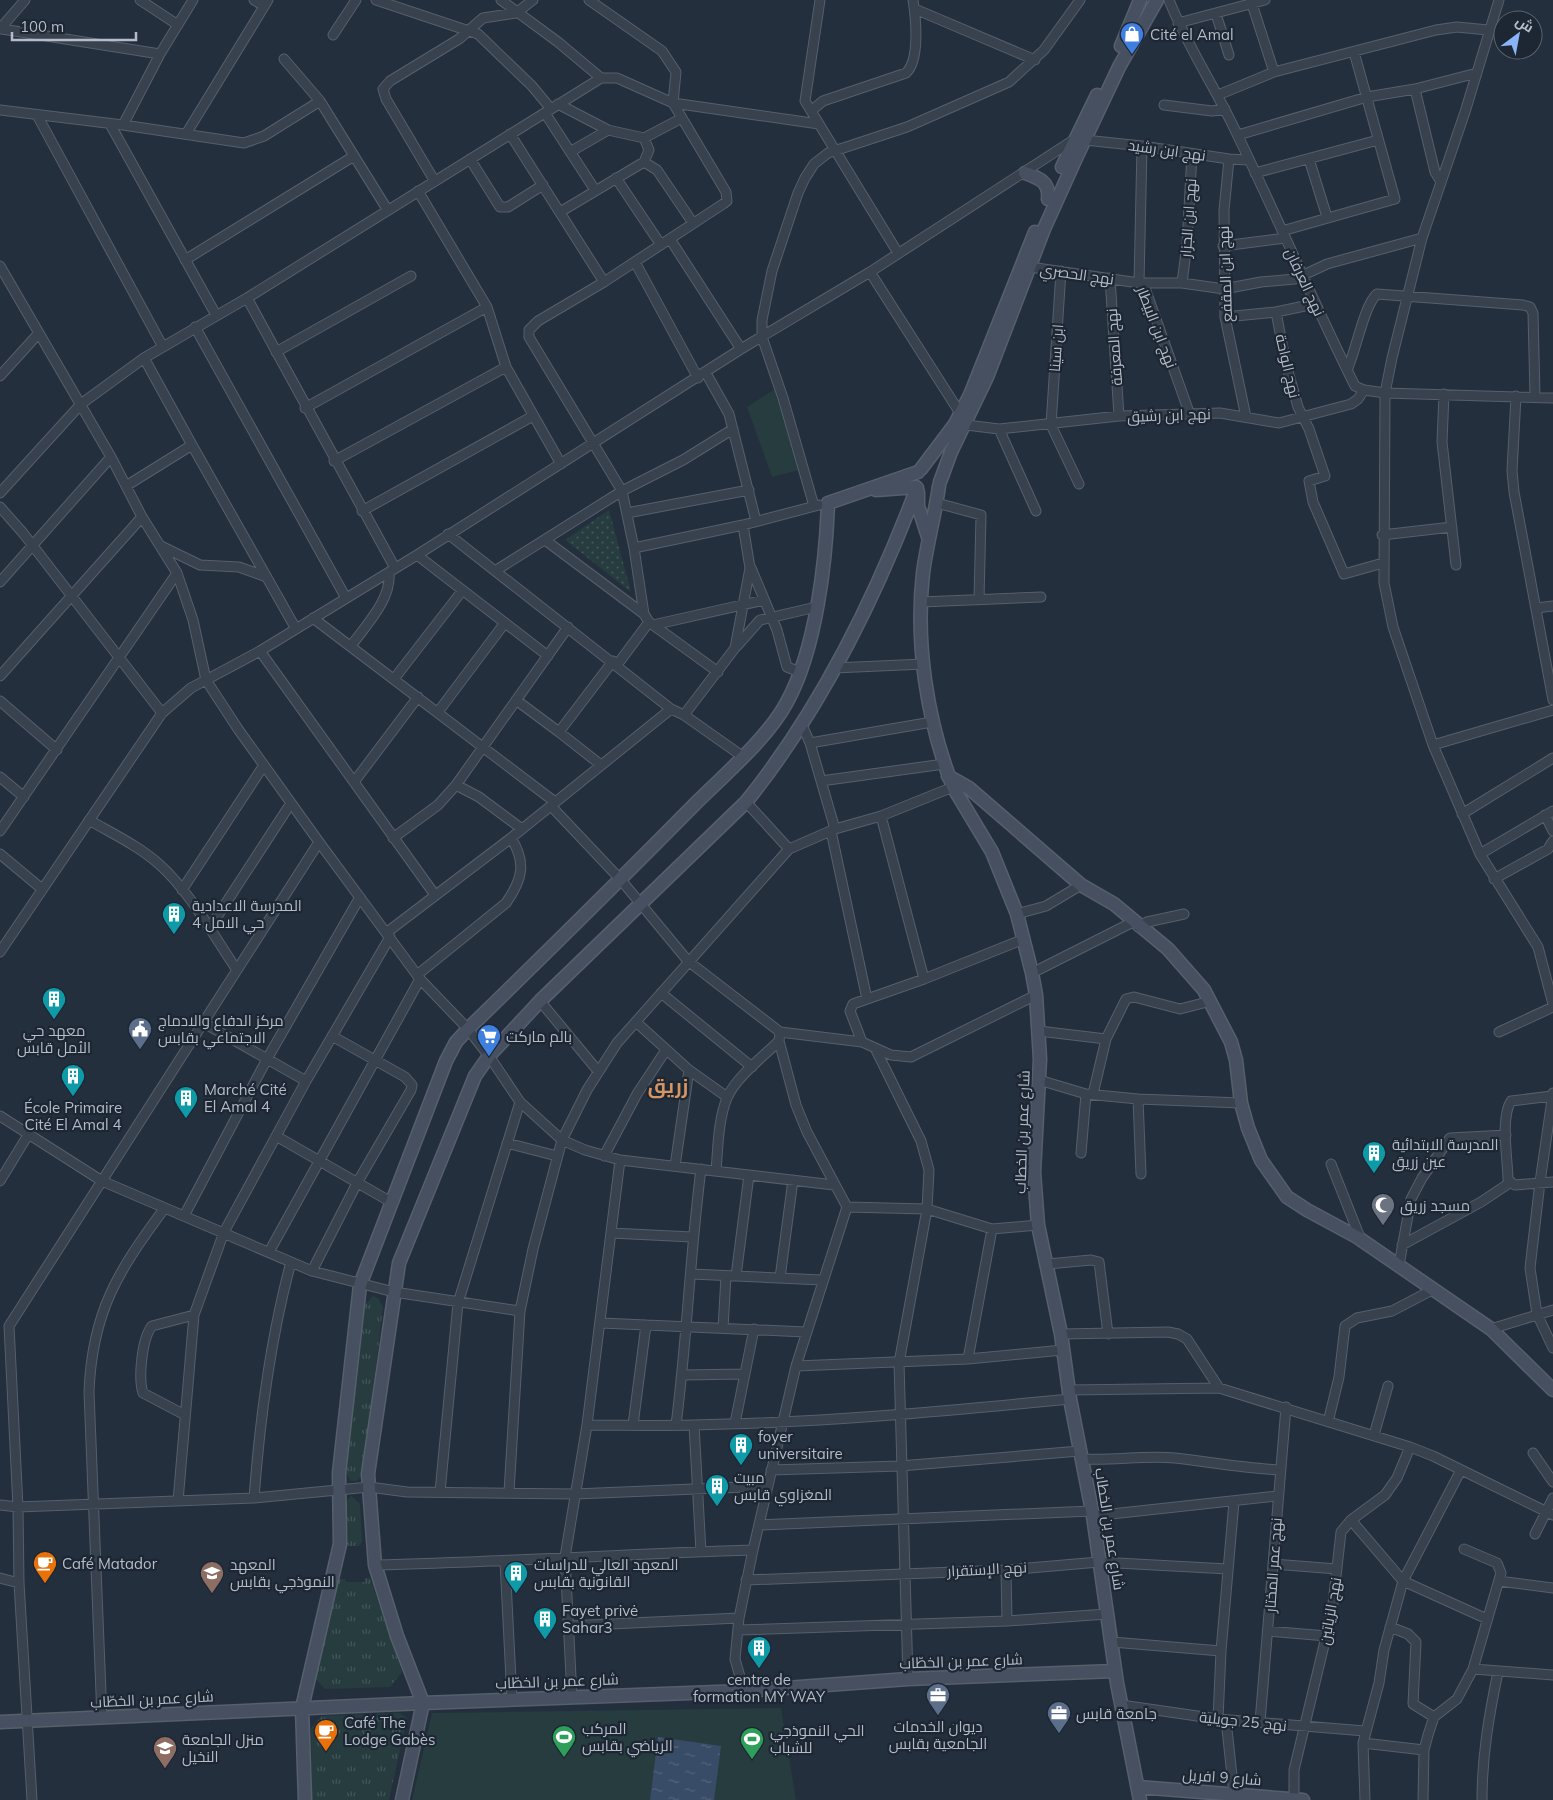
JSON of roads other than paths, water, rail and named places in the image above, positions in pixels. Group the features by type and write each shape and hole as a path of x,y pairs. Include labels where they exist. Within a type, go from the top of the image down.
{"street":[{"path":"1,29 25,0"},
{"path":"140,0 178,25"},
{"path":"123,125 160,54 193,0"},
{"path":"186,134 266,3 254,0"},
{"path":"332,35 356,0"},
{"path":"376,0 469,30 478,34 491,45 551,109 570,152 595,190"},
{"path":"501,0 516,13 558,42 601,78"},
{"path":"434,180 386,99 383,89 390,81 469,30 483,18 516,13 533,0"},
{"path":"589,0 662,51 676,72 673,103 726,192 727,197 723,204 661,245 533,325 529,336 622,491 634,548 644,614"},
{"path":"820,0 804,102 898,253"},
{"path":"814,506 783,398 762,337 762,320 772,271 798,193 814,164 828,153 907,127 1009,82 1044,50 1080,0"},
{"path":"928,538 918,506 915,479 947,436 963,419 988,377 1080,139 1140,0"},
{"path":"963,419 970,395 1048,199 1157,0"},
{"name":"نهج العرفان","path":"1169,0 1178,24 1238,134 1314,304 1355,386 1364,390"},
{"path":"1178,24 1265,0"},
{"path":"1499,1032 1553,1004 1538,947 1480,854 1433,745 1393,628 1384,583 1382,536 1385,393 1406,294 1440,180 1477,72 1488,30 1500,0"},
{"path":"1252,4 1274,72"},
{"path":"810,111 823,101 906,73 910,69 915,60 914,5 1035,60"},
{"path":"1216,14 1229,55"},
{"path":"1218,95 1274,72 1436,30 1457,27 1488,30"},
{"path":"1,29 160,54"},
{"path":"1223,246 1283,234 1327,217 1395,199 1354,52"},
{"path":"284,59 320,101 386,209"},
{"path":"1238,134 1367,97 1415,89 1477,72"},
{"path":"0,493 81,404 144,358 246,298 386,209 601,78 616,78 673,103 819,124"},
{"path":"1415,89 1435,172 1440,180"},
{"path":"0,110 123,125 233,143 253,142 320,101"},
{"path":"1164,105 1212,111 1225,109"},
{"path":"551,109 608,130 644,138 682,118"},
{"path":"37,115 163,347"},
{"path":"110,124 216,315"},
{"path":"570,152 608,130"},
{"path":"510,134 604,282"},
{"path":"560,212 644,162 648,150 644,138"},
{"path":"0,952 162,713 191,688 260,651 417,555 594,442 870,272 1080,139"},
{"name":"نهج ابن رشيد","path":"1080,139 1248,160"},
{"path":"1255,173 1378,140"},
{"name":"نهج ابن البيطار","path":"1142,146 1139,283 1145,288 1190,415"},
{"name":"نهج ابن الجزار","path":"1182,283 1187,244 1192,154"},
{"path":"185,260 354,156"},
{"path":"1310,158 1327,217"},
{"path":"470,159 500,207 508,207 543,185"},
{"name":"نهج ابن المقفع","path":"1229,159 1223,246 1225,317 1246,417"},
{"path":"644,162 657,170 693,223"},
{"path":"1025,174 1038,177 1046,184 1049,191 1048,199"},
{"path":"616,178 661,245"},
{"path":"418,191 487,307 506,367 561,464"},
{"name":"نهج الحصري","path":"1030,267 1139,283 1182,283 1224,289 1261,282 1295,279 1327,264 1422,238"},
{"path":"670,239 741,350"},
{"path":"635,262 702,375 729,414 756,521"},
{"path":"0,266 111,457 142,517 177,573 192,620 206,680 264,766 419,977 468,1029 490,1056 520,1102 562,1140 604,1156 620,1160 834,1185"},
{"path":"870,272 963,419"},
{"name":"ابن سينا","path":"1052,425 1061,272"},
{"path":"276,352 411,276"},
{"name":"نهج المعرفة","path":"1110,278 1119,416"},
{"path":"1347,370 1355,353 1370,300 1377,294 1406,294 1530,307 1533,313 1535,396"},
{"path":"246,298 392,570 383,600 351,646"},
{"path":"1225,317 1276,312 1314,304"},
{"path":"306,408 487,307"},
{"name":"نهج الواحة","path":"1276,312 1286,364 1303,418 1309,429 1325,476 1309,481 1313,502 1344,574 1383,564"},
{"path":"195,327 346,598"},
{"path":"0,376 39,334"},
{"path":"144,358 265,577 296,629"},
{"path":"334,461 506,367"},
{"path":"1364,390 1385,393 1553,398"},
{"name":"نهج ابن رشيق","path":"963,419 998,429 1052,425 1119,416 1220,413 1279,423 1351,404 1358,400 1364,390"},
{"path":"1444,394 1442,442 1456,565"},
{"path":"1516,396 1512,471 1514,492 1553,700"},
{"path":"362,511 533,416"},
{"name":"شارع عمر بن الخطاب","path":"963,419 940,484 928,538 921,602 924,664 932,722 948,776 992,852 1017,914 1032,973 1039,1031 1039,1080 1034,1172 1038,1225 1048,1264 1061,1334 1100,1562 1115,1671 1139,1794"},
{"path":"1052,425 1079,484"},
{"path":"495,571 622,491 683,460 733,429"},
{"path":"998,429 1036,511"},
{"path":"126,486 192,445"},
{"path":"0,582 111,457"},
{"path":"634,548 828,503 871,490 920,470 933,469 938,474 940,484 930,493 917,488 871,490"},
{"path":"402,1800 423,1702 397,1636 375,1565 368,1474 394,1292 400,1263 475,1076 490,1056 540,1001 746,802 802,725 834,668 885,570 917,488"},
{"path":"627,513 749,490"},
{"path":"305,1800 302,1708 340,1544 338,1490 360,1285 446,1061 456,1042 468,1029 621,880 742,756 781,711 800,672 816,608 827,542 828,503"},
{"path":"937,503 981,515 979,600"},
{"path":"0,507 33,546 162,713"},
{"path":"0,676 142,517"},
{"path":"743,524 750,568 771,617 787,667 800,672"},
{"path":"1382,536 1452,527"},
{"path":"448,534 671,708 742,756"},
{"path":"545,540 644,614 651,623 718,672"},
{"path":"161,546 200,564 239,566 265,577"},
{"path":"417,555 504,624 548,656"},
{"path":"735,648 750,568"},
{"path":"0,831 177,573"},
{"path":"394,679 462,591"},
{"path":"921,602 1041,597"},
{"path":"559,732 615,663 651,623 764,600"},
{"path":"1536,608 1553,606"},
{"path":"684,715 754,624 771,617 816,608"},
{"path":"314,618 482,746 553,804 621,880 688,961 780,1036 862,1042 891,1055 911,1057 1036,996"},
{"path":"438,712 504,624"},
{"path":"394,838 438,805 456,784 568,627"},
{"path":"260,651 435,895"},
{"path":"834,668 924,664"},
{"path":"354,782 418,697"},
{"path":"516,700 601,765"},
{"path":"0,701 57,750"},
{"path":"178,1501 183,1414 194,1315 224,1232 388,935 435,895 511,838 671,708"},
{"path":"1433,745 1553,710"},
{"path":"810,743 932,722"},
{"path":"802,725 810,743 833,830 868,999"},
{"path":"1462,814 1553,758"},
{"path":"182,890 264,766"},
{"path":"821,781 948,776 969,788 1081,885 1114,904 1178,959 1211,1002 1231,1042 1248,1128 1261,1160 1280,1190 1302,1207 1357,1237 1491,1329 1553,1390"},
{"path":"509,1492 520,1311 544,1202 562,1140 598,1071 617,1043 789,849 833,830 881,816 948,776"},
{"path":"0,777 24,797"},
{"path":"456,784 478,797 522,829"},
{"path":"746,802 789,849"},
{"path":"209,929 291,803"},
{"path":"1480,854 1549,813 1553,831"},
{"path":"881,816 924,979"},
{"path":"89,820 139,849 159,864 182,890 236,970"},
{"path":"269,1252 419,977 506,903 519,877 522,864 519,850 511,838"},
{"path":"1494,879 1548,849 1553,841"},
{"path":"32,1800 19,1583 18,1507 9,1326 319,842"},
{"path":"0,854 42,889"},
{"path":"1017,914 1046,906 1081,885"},
{"path":"184,1216 267,1059 360,897"},
{"path":"1032,973 1136,924 1184,914"},
{"path":"862,1042 850,1007 856,1002 924,979 1024,939"},
{"path":"661,993 752,1067"},
{"path":"1081,1153 1089,1094 1106,1039 1124,1002 1130,996 1180,1009 1211,1002"},
{"path":"540,1001 598,1071"},
{"path":"202,1022 306,1081"},
{"path":"636,1022 689,1070 727,1097"},
{"path":"1039,1031 1106,1039"},
{"path":"312,1270 357,1183 411,1090 410,1080 332,1036"},
{"path":"716,1171 718,1147 727,1097 780,1036"},
{"path":"780,1036 796,1105 834,1185 848,1207"},
{"path":"875,1048 926,1156 930,1185 899,1363 900,1466 908,1679"},
{"path":"604,1156 633,1102 666,1050"},
{"path":"676,1166 689,1070"},
{"path":"1039,1080 1089,1094 1138,1099 1242,1103"},
{"path":"1553,1182 1540,1182 1515,1184 1508,1181 1507,1108 1511,1101 1553,1095 1550,1132 1540,1182 1530,1268 1537,1314 1553,1348"},
{"path":"1138,1099 1141,1174"},
{"path":"440,1492 458,1303 520,1102"},
{"path":"0,1116 102,1181 164,1209 224,1232 312,1270 360,1285 394,1292 520,1311"},
{"path":"0,1181 28,1135"},
{"path":"1399,1265 1411,1199 1422,1178 1450,1138 1506,1135"},
{"path":"276,1136 391,1202"},
{"path":"507,1143 557,1156"},
{"path":"572,1697 565,1557 587,1425 601,1324 620,1160"},
{"path":"1331,1164 1351,1212 1359,1235 1357,1237"},
{"path":"676,1425 683,1375 692,1237 701,1169"},
{"path":"736,1276 749,1175"},
{"path":"780,1278 793,1180"},
{"path":"1402,1245 1480,1202 1510,1182"},
{"path":"848,1207 927,1209 992,1229 1038,1225"},
{"path":"744,1691 736,1659 739,1618 746,1580 796,1366 822,1280 848,1207"},
{"path":"102,1718 95,1502 89,1392 90,1358 96,1331 106,1304 127,1260 164,1209"},
{"path":"968,1359 992,1229"},
{"path":"611,1234 692,1237"},
{"path":"1048,1264 1091,1260 1099,1262 1108,1334"},
{"path":"254,1498 267,1369 278,1308 291,1262"},
{"path":"691,1274 822,1280"},
{"path":"723,1328 726,1276"},
{"path":"1328,1422 1339,1377 1345,1326 1357,1318 1392,1311 1434,1289"},
{"path":"1491,1329 1553,1310"},
{"path":"183,1414 143,1394 141,1376 145,1339 152,1326 194,1315"},
{"path":"0,1321 9,1326"},
{"path":"601,1324 806,1332"},
{"path":"633,1425 646,1325"},
{"path":"735,1423 754,1329"},
{"path":"1061,1334 1156,1332 1178,1334 1187,1339 1219,1388"},
{"path":"796,1366 968,1359 1063,1350"},
{"path":"683,1375 744,1374"},
{"path":"1374,1435 1388,1386"},
{"path":"587,1425 694,1425 782,1422 899,1415 1070,1394 1219,1388 1286,1407 1410,1447 1550,1513"},
{"name":"نهج عمر المختار","path":"1260,1722 1286,1407"},
{"path":"694,1425 701,1552"},
{"name":"نهج الزياتين","path":"1298,1800 1294,1770 1327,1636 1338,1569 1341,1532 1351,1520 1385,1495 1394,1482 1410,1447"},
{"path":"1534,1453 1553,1482"},
{"path":"771,1470 900,1466 1081,1455 1112,1461 1174,1458 1237,1467 1280,1470"},
{"path":"1364,1800 1363,1743 1365,1731 1403,1581 1461,1470"},
{"path":"0,1505 18,1507 95,1502 254,1498 369,1487 406,1492 574,1494 767,1486"},
{"path":"759,1526 1092,1514 1234,1502 1278,1496"},
{"path":"1535,1534 1550,1513 1553,1498"},
{"path":"1234,1502 1221,1651 1222,1720 1234,1794"},
{"path":"1351,1520 1403,1581 1487,1619"},
{"path":"1423,1800 1424,1750 1434,1717 1457,1699 1473,1669 1501,1573 1497,1564 1464,1549"},
{"path":"375,1565 505,1562 565,1557 753,1550"},
{"path":"505,1562 512,1699"},
{"name":"نهج الإستقرار","path":"746,1580 1006,1570 1100,1562 1228,1569"},
{"path":"1273,1564 1338,1569"},
{"path":"1006,1570 1006,1621"},
{"path":"0,1578 19,1583"},
{"path":"1499,1581 1553,1588"},
{"path":"738,1630 1006,1621 1107,1614"},
{"path":"568,1626 739,1618"},
{"path":"1390,1627 1408,1634 1416,1642 1413,1704 1434,1717"},
{"path":"1268,1631 1327,1636"},
{"path":"1112,1642 1221,1651"},
{"path":"1473,1669 1553,1675"},
{"name":"شارع عمر بن الخطّاب","path":"0,1722 423,1702 744,1691 908,1679 1115,1671"},
{"path":"1482,1800 1482,1768 1487,1724 1498,1672"},
{"name":"نهج 25 جويلية","path":"1121,1705 1222,1720 1365,1731"},
{"path":"1363,1743 1424,1750"},
{"name":"شارع 9 افريل","path":"1139,1794 1234,1794 1298,1800"}],"water":[{"path":"658,1737 721,1746 714,1800 650,1800"}],"place":[{"name":"Cité el Amal","path":"1132,55"},
{"name":"المدرسة الاعدادية حي الامل 4","path":"174,935"},
{"name":"معهد حي الأمل قابس","path":"54,1020"},
{"name":"مركز الدفاع والادماج الاجتماعي بقابس","path":"140,1050"},
{"name":"بالم ماركت","path":"489,1057"},
{"name":"École Primaire Cité El Amal 4","path":"73,1097"},
{"name":"Marché Cité El Amal 4","path":"186,1119"},
{"name":"المدرسة الابتدائية عين زريق","path":"1374,1174"},
{"name":"مسجد زريق","path":"1383,1226"},
{"name":"foyer universitaire","path":"741,1466"},
{"name":"مبيت المغزاوي قابس","path":"717,1507"},
{"name":"Café Matador","path":"45,1584"},
{"name":"المعهد النموذجي بقابس","path":"212,1594"},
{"name":"المعهد العالي للدراسات القانونية بقابس","path":"516,1594"},
{"name":"Fayet privė Sahar3","path":"545,1640"},
{"name":"centre de formation MY WAY","path":"759,1669"},
{"name":"ديوان الخدمات الجامعية بقابس","path":"938,1716"},
{"name":"جامعة قابس","path":"1059,1734"},
{"name":"Café The Lodge Gabès","path":"326,1752"},
{"name":"المركب الرياضي بقابس","path":"564,1758"},
{"name":"الحي النموذجي للشباب","path":"752,1760"},
{"name":"منزل الجامعة النخيل","path":"165,1769"}],"district":[{"name":"زريق","path":"668,1085"}]}
